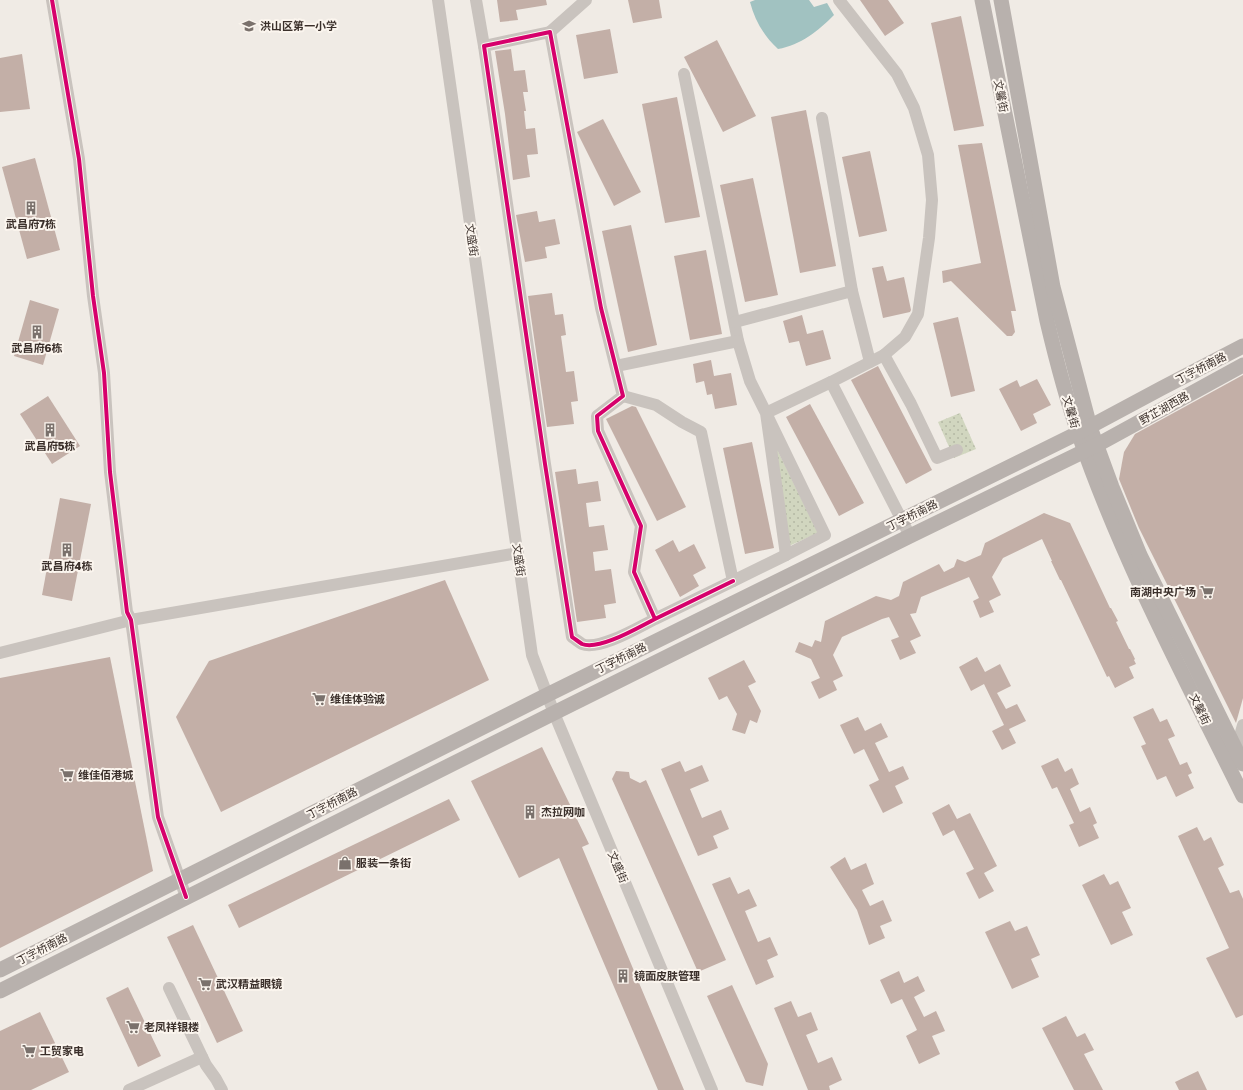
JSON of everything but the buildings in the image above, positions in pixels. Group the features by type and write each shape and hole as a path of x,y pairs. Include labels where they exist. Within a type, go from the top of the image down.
{"main road":[{"name":"文馨街","path":"982,0 1047,321 1057,362 1084,430 1124,549 1144,594 1243,796"},
{"name":"文馨街","path":"1001,0 1053,287 1084,430"},
{"name":"丁字桥南路","path":"0,970 547,694 1084,430 1243,346"},
{"name":"野芷湖西路","path":"1090,448 1243,365"},
{"name":"文馨街","path":"1090,448 1140,555 1243,764"},
{"name":"丁字桥南路","path":"0,991 554,713 1090,448"}],"street":[{"path":"52,0 79,159 93,296 104,373 110,472 127,612 131,620 158,817 186,897"},
{"name":"文盛街","path":"438,0 532,655 554,713 712,1090"},
{"path":"476,0 572,637 583,644 596,644 609,641 825,535 750,381 738,341 684,74"},
{"path":"766,413 884,355 905,337 918,314 929,245 932,200 928,155 914,108 897,74 839,0"},
{"path":"484,46 550,32 580,2"},
{"path":"550,32 601,308 623,396"},
{"path":"822,118 852,291 870,362"},
{"path":"735,322 852,291"},
{"path":"616,366 738,341"},
{"path":"884,355 911,404 937,458 957,450"},
{"path":"831,382 910,536"},
{"path":"623,396 597,416 598,431 641,526 634,572 655,619"},
{"path":"623,396 656,405 682,422 701,432 733,581"},
{"path":"766,413 786,555"},
{"path":"0,652 131,620 518,553"},
{"path":"1236,750 1243,725"},
{"path":"169,988 206,1065 222,1090"},
{"path":"129,1090 202,1057"}],"green space":[{"path":"960,413 976,449 954,458 938,422"},
{"path":"773,441 818,533 789,546"}],"water":[{"path":"755,0 809,0 814,7 827,3 834,15 802,41 778,49 768,39 757,22 750,2"}],"cycle path":[{"path":"52,0 79,159 93,296 104,373 110,472 127,612 131,620 158,817 186,897"},
{"path":"655,619 619,637 598,644 582,644 572,637 545,464 484,46 550,32 601,308 623,396 597,416 598,431 641,526 634,572 655,619 733,581"}],"place":[{"name":"洪山区第一小学","path":"249,26"},
{"name":"武昌府7栋","path":"31,208"},
{"name":"武昌府6栋","path":"37,332"},
{"name":"武昌府5栋","path":"50,430"},
{"name":"武昌府4栋","path":"67,550"},
{"name":"南湖中央广场","path":"1207,592"},
{"name":"维佳体验诚","path":"319,699"},
{"name":"维佳佰港城","path":"67,775"},
{"name":"杰拉网咖","path":"530,812"},
{"name":"服装一条街","path":"345,863"},
{"name":"镜面皮肤管理","path":"623,976"},
{"name":"武汉精益眼镜","path":"205,984"},
{"name":"老凤祥银楼","path":"133,1027"},
{"name":"工贸家电","path":"29,1051"}]}
